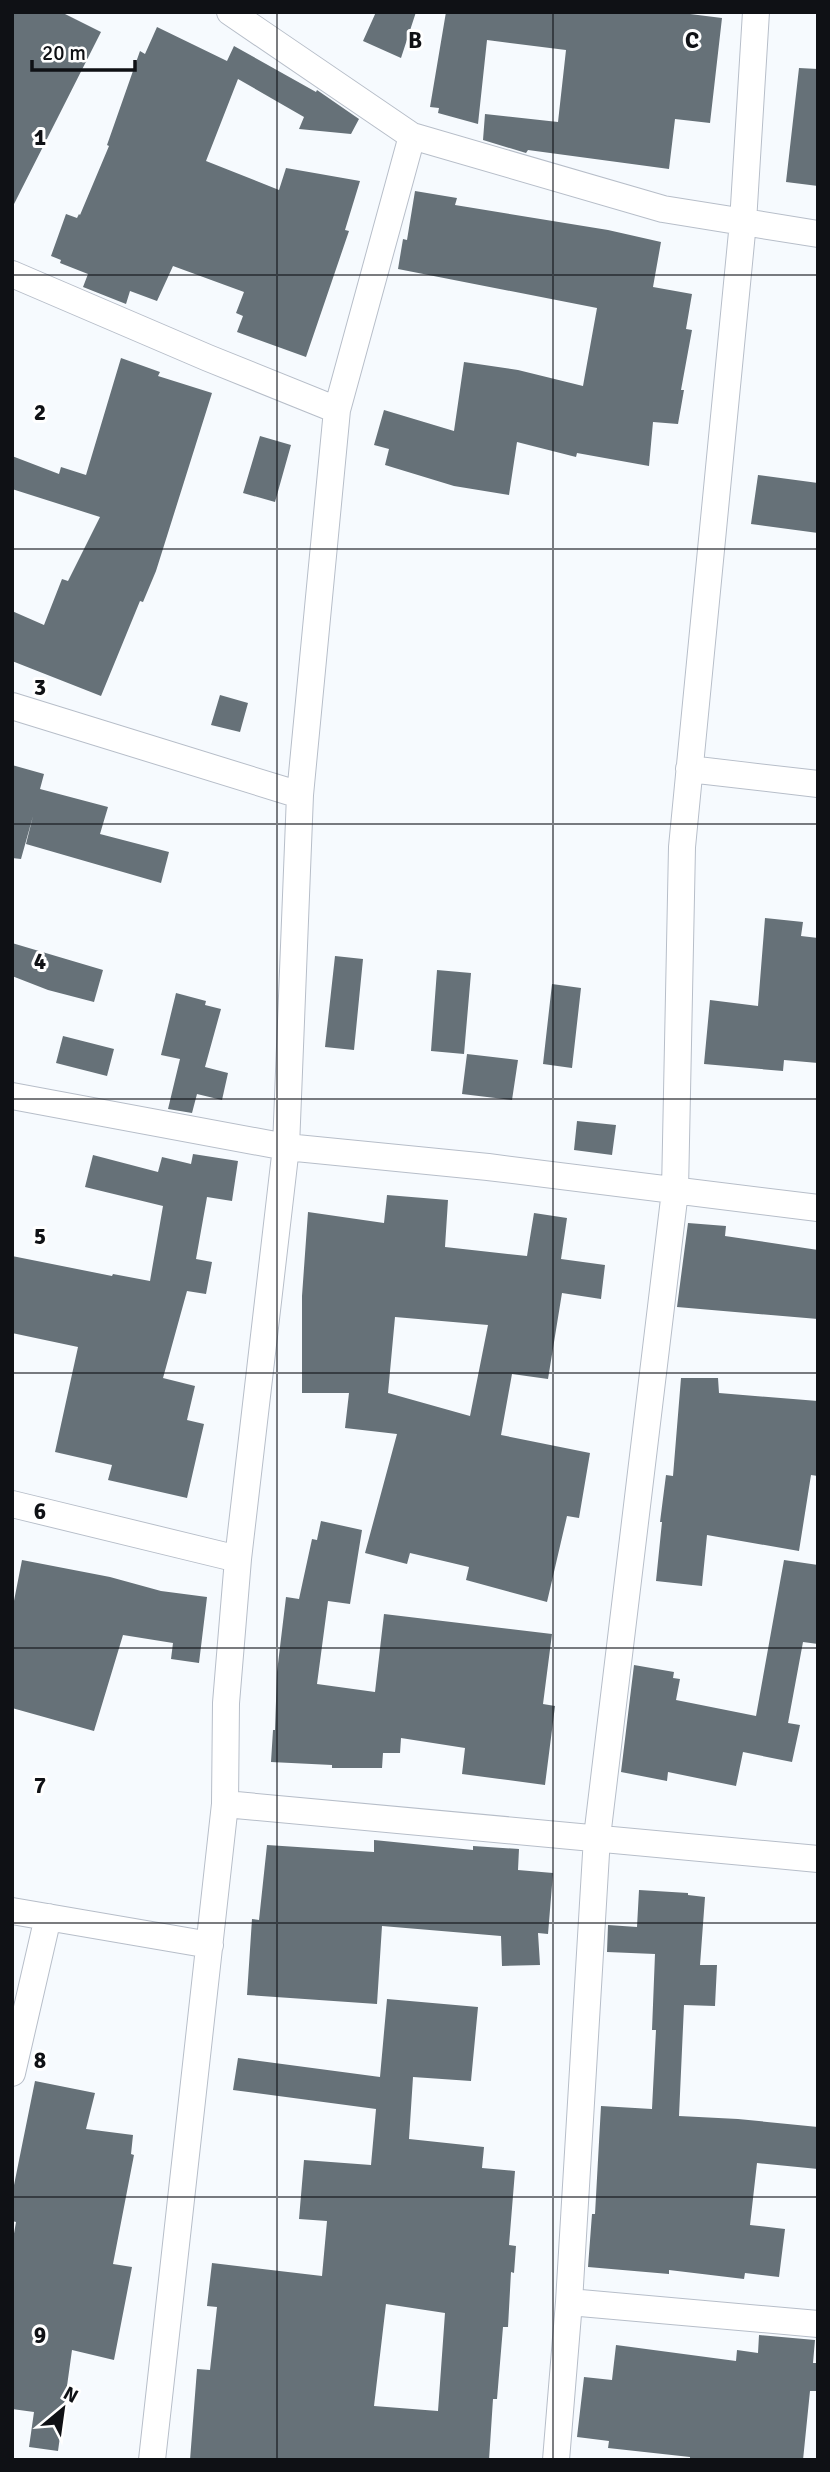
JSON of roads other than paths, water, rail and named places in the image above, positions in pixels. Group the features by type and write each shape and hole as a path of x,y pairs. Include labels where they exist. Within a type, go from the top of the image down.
{"street":[{"path":"230,12 412,136 663,209 818,234"},
{"path":"556,2460 569,2302 597,1837 675,1191 682,847 743,222 756,12"},
{"path":"152,2460 225,1804 226,1703 238,1559 286,1147 300,795 337,410 412,136"},
{"path":"12,274 337,410"},
{"path":"12,706 300,795"},
{"path":"689,769 818,784"},
{"path":"12,1096 286,1147 488,1167 818,1208"},
{"path":"12,1504 238,1559"},
{"path":"225,1804 818,1859"},
{"path":"12,1911 210,1945"},
{"path":"12,2073 48,1917"},
{"path":"569,2302 818,2324"}]}
